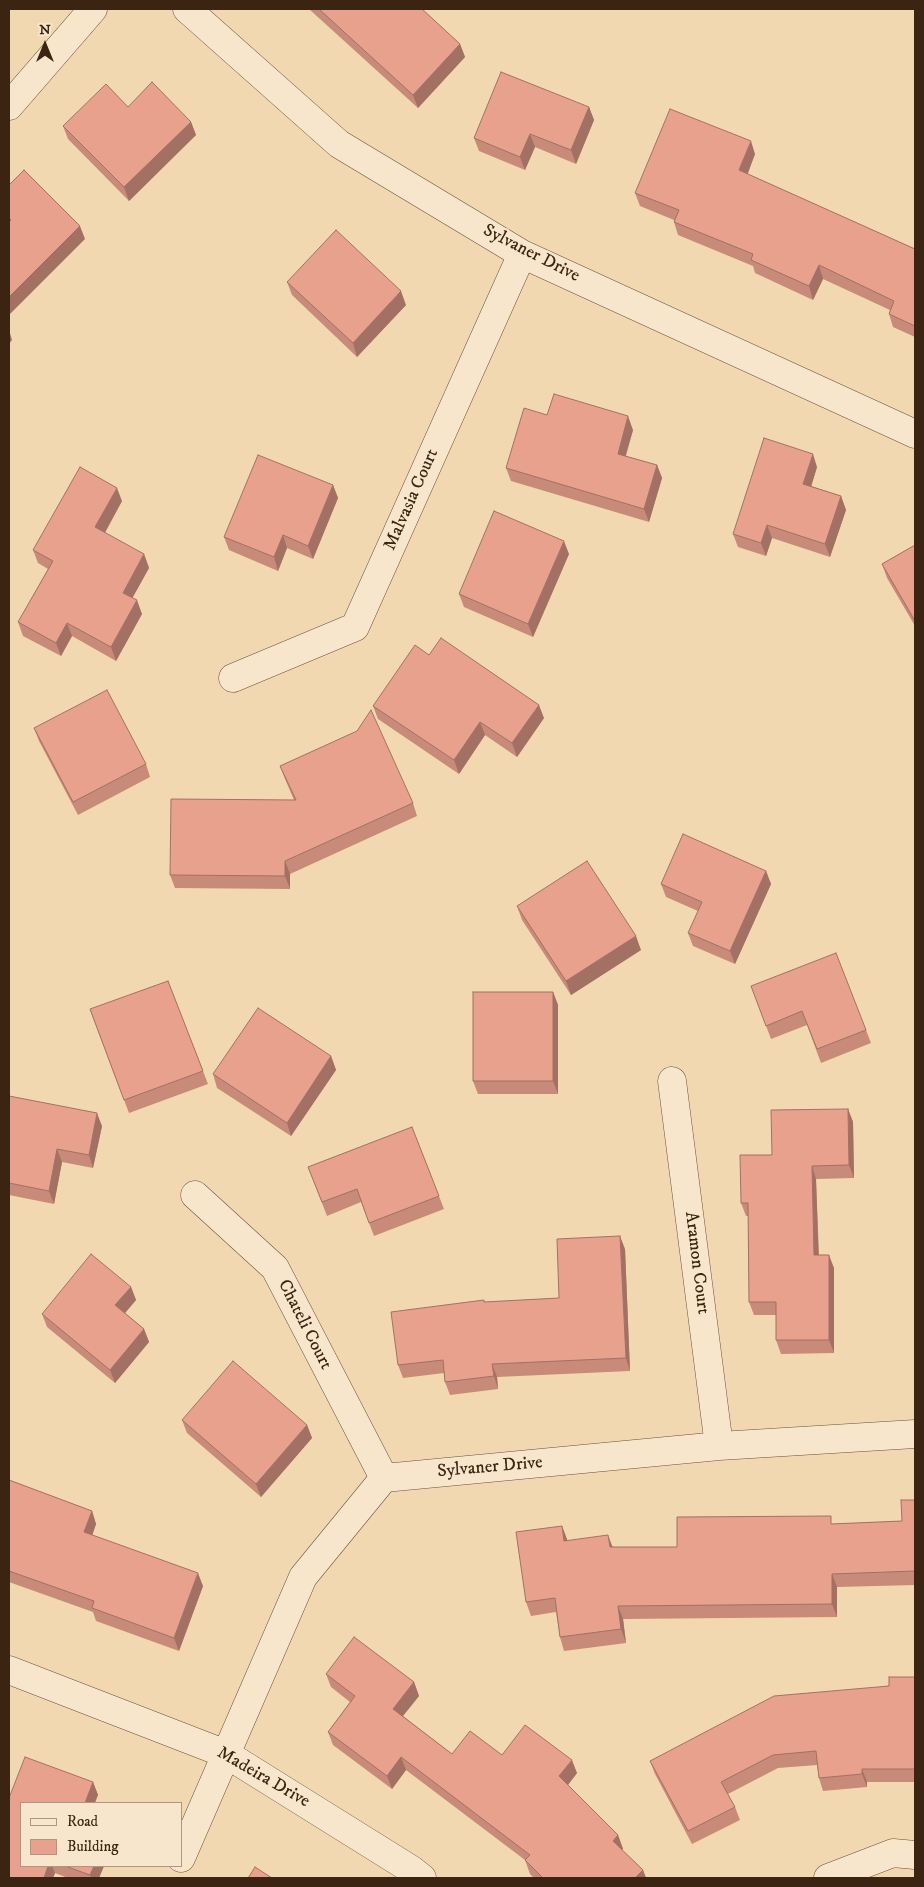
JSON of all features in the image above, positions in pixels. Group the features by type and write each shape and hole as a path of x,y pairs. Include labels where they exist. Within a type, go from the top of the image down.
{"street":[{"path":"9,106 93,9"},
{"name":"Sylvaner Drive","path":"187,9 338,144 522,254 915,434"},
{"name":"Malvasia Court","path":"233,678 355,627 522,254"},
{"name":"Aramon Court","path":"672,1081 719,1446"},
{"name":"Chateli Court","path":"195,1195 274,1268 384,1478"},
{"name":"Sylvaner Drive","path":"384,1478 719,1446 915,1434"},
{"path":"182,1856 303,1577 384,1478"},
{"name":"Madeira Drive","path":"9,1670 226,1754 422,1878"},
{"path":"828,1878 893,1853 915,1855"}],"building":[{"path":"319,9 422,9 460,44 413,95"},
{"path":"501,72 589,107 571,150 530,134 520,157 474,138"},
{"path":"152,82 191,122 124,187 63,126 106,84 128,107"},
{"path":"670,109 751,141 739,170 915,249 915,326 889,314 894,301 819,265 809,286 751,260 753,254 674,222 679,210 635,193"},
{"path":"24,170 80,226 9,297 9,222 11,220 9,218 9,185"},
{"path":"336,230 401,291 353,343 287,282"},
{"path":"554,394 628,416 618,454 657,465 644,509 506,468 524,408 547,415"},
{"path":"764,438 813,454 803,484 841,496 825,544 767,525 761,543 733,534"},
{"path":"258,455 333,485 308,546 283,535 274,557 224,537"},
{"path":"80,467 117,488 95,527 144,554 123,593 137,600 111,647 67,623 56,643 18,622 53,561 33,550"},
{"path":"494,511 564,541 528,624 459,594"},
{"path":"915,545 915,621 882,564"},
{"path":"441,638 539,705 512,743 480,722 454,760 373,706 415,645 429,655"},
{"path":"107,690 146,764 73,802 34,728"},
{"path":"371,710 413,803 285,861 285,876 170,875 171,799 296,800 280,766 357,731"},
{"path":"683,834 766,871 730,951 688,933 702,902 661,884"},
{"path":"587,861 636,936 566,981 517,906"},
{"path":"836,953 866,1030 817,1049 802,1011 766,1026 751,986"},
{"path":"168,981 203,1071 124,1100 90,1009"},
{"path":"473,992 553,992 553,1081 473,1081"},
{"path":"258,1008 331,1056 287,1123 213,1074"},
{"path":"9,1096 97,1113 89,1155 57,1149 49,1191 9,1183"},
{"path":"848,1109 849,1165 812,1166 814,1255 829,1255 829,1340 776,1340 776,1302 749,1302 748,1203 741,1203 740,1155 772,1155 771,1110"},
{"path":"412,1127 439,1196 369,1223 357,1189 322,1202 308,1167"},
{"path":"620,1236 626,1358 492,1364 494,1376 445,1382 443,1360 398,1365 391,1312 484,1300 484,1302 559,1298 557,1239"},
{"path":"91,1254 131,1287 115,1305 144,1329 110,1370 42,1314"},
{"path":"233,1361 307,1425 256,1484 182,1420"},
{"path":"9,1480 92,1511 84,1532 198,1573 174,1638 92,1608 94,1601 9,1571"},
{"path":"901,1500 915,1500 915,1571 832,1574 832,1604 618,1606 621,1629 560,1637 555,1598 526,1602 516,1532 562,1526 564,1541 608,1535 610,1547 677,1547 677,1517 831,1516 831,1524 902,1521"},
{"path":"354,1637 414,1682 393,1709 452,1754 470,1731 502,1755 525,1725 572,1760 559,1776 618,1835 613,1841 643,1870 635,1878 543,1878 525,1860 530,1855 401,1757 387,1776 328,1732 355,1696 326,1674"},
{"path":"889,1677 915,1677 915,1769 862,1769 862,1774 819,1778 816,1751 773,1755 721,1782 735,1807 688,1831 650,1761 774,1696 889,1686"},
{"path":"25,1757 93,1782 85,1802 20,1802 20,1867 48,1867 44,1878 9,1878 9,1798"},
{"path":"68,1867 94,1867 90,1875"},
{"path":"255,1867 272,1878 248,1878"}]}
